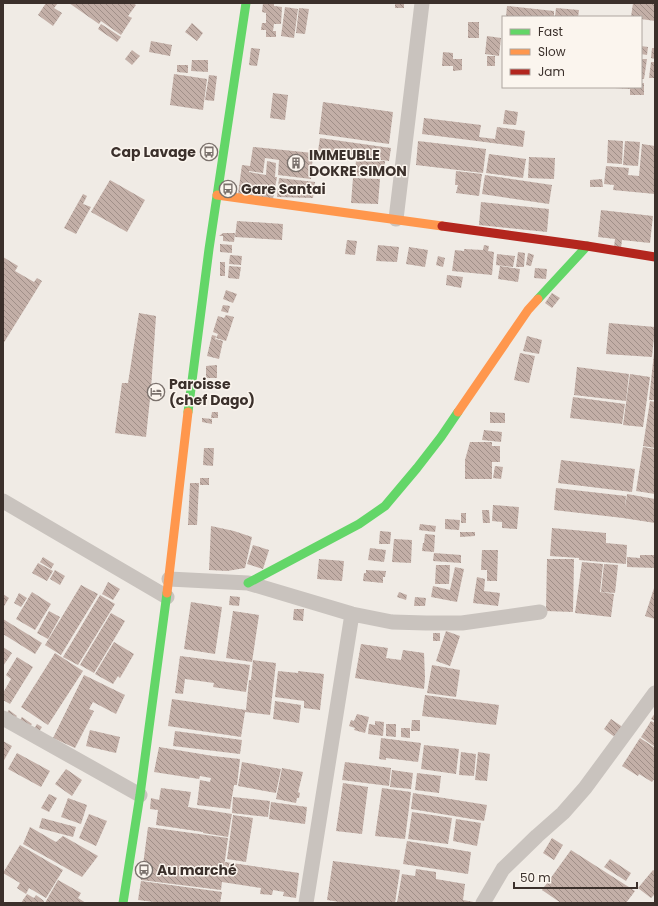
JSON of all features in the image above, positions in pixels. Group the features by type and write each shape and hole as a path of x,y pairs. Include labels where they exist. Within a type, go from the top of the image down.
{"street":[{"path":"123,903 140,795 167,597 184,442 217,194 246,3"},
{"path":"396,219 422,3"},
{"path":"217,194 588,246 655,257"},
{"path":"248,583 359,524 385,506 441,437 528,310 588,246"},
{"path":"3,502 167,597"},
{"path":"169,579 248,583 352,614 392,622 462,622 540,612"},
{"path":"306,903 352,614"},
{"path":"483,903 503,869 563,813 585,788 655,693"},
{"path":"3,718 140,795"}],"building":[{"path":"46,3 58,3 54,8 62,13 53,26 38,15"},
{"path":"69,3 133,3 136,5 128,16 132,18 121,35 101,21 99,24"},
{"path":"263,3 274,3 274,6 282,7 281,24 274,24 273,31 276,31 276,37 266,37 266,30 261,30 262,23 266,23 266,13 262,12"},
{"path":"395,3 404,3 404,8 395,8"},
{"path":"633,3 655,3 655,21 642,19 642,16 631,16"},
{"path":"507,6 554,11 554,16 506,16"},
{"path":"285,7 298,9 294,38 281,36"},
{"path":"299,8 309,9 305,34 296,33"},
{"path":"556,8 579,10 578,16 555,16"},
{"path":"468,22 479,22 479,38 468,38"},
{"path":"192,23 203,33 197,41 185,32"},
{"path":"101,24 121,37 117,42 98,29"},
{"path":"487,36 501,38 499,56 485,54"},
{"path":"151,41 172,45 170,56 149,52"},
{"path":"642,46 648,47 647,55 642,54"},
{"path":"251,48 260,49 257,66 249,65"},
{"path":"652,48 655,48 655,59 651,58"},
{"path":"132,50 140,56 132,65 125,59"},
{"path":"443,52 453,53 453,66 442,66"},
{"path":"487,56 495,56 495,66 487,66"},
{"path":"453,59 462,59 462,70 453,71"},
{"path":"642,59 647,59 644,79 642,79"},
{"path":"192,60 208,60 208,72 191,71"},
{"path":"651,62 655,62 655,78 649,78"},
{"path":"177,65 188,65 188,73 177,72"},
{"path":"174,74 207,79 203,110 170,105"},
{"path":"209,75 217,76 214,101 205,100"},
{"path":"642,83 644,83 644,95 630,95 630,89 615,88 642,88"},
{"path":"273,93 288,95 285,120 270,118"},
{"path":"323,102 393,112 389,144 319,134"},
{"path":"505,110 518,112 516,125 503,124"},
{"path":"424,118 481,125 479,137 495,139 497,127 525,131 523,147 422,134"},
{"path":"320,138 391,148 389,161 318,151"},
{"path":"608,140 623,141 622,164 607,163"},
{"path":"418,141 486,149 483,173 416,165"},
{"path":"625,141 640,142 638,166 623,165"},
{"path":"642,144 655,146 655,194 613,190 614,185 604,184 606,166 629,168 628,175 639,176"},
{"path":"253,147 313,153 311,179 278,175 279,160 265,158 263,173 249,172 266,175 267,161 276,163 275,177 277,177 273,199 238,194 242,165 250,166"},
{"path":"489,154 526,159 523,178 486,173"},
{"path":"529,157 555,158 554,179 528,178"},
{"path":"356,160 385,161 384,177 355,176"},
{"path":"456,171 482,174 479,196 456,193 458,185 455,185"},
{"path":"485,175 552,185 549,204 482,194"},
{"path":"279,178 315,182 313,198 277,197"},
{"path":"353,178 380,179 378,204 351,203"},
{"path":"602,179 603,187 590,187 590,180"},
{"path":"110,180 145,200 127,232 91,212"},
{"path":"83,194 87,196 83,204 91,207 76,234 64,228"},
{"path":"481,202 549,209 547,232 479,225"},
{"path":"601,210 653,216 650,243 622,240 621,248 614,247 615,239 598,237"},
{"path":"237,221 283,224 282,240 235,237"},
{"path":"223,233 235,233 234,242 223,241 223,236 219,236"},
{"path":"347,240 357,241 355,255 345,254"},
{"path":"220,244 232,245 232,253 220,252"},
{"path":"378,245 399,247 397,262 376,261"},
{"path":"484,245 489,246 488,251 494,252 492,275 452,271 455,250 483,250"},
{"path":"409,247 428,250 425,267 406,264"},
{"path":"518,252 525,253 524,267 516,267"},
{"path":"528,253 534,255 531,266 526,265"},
{"path":"497,254 515,256 513,267 496,265"},
{"path":"230,255 242,256 241,265 229,264"},
{"path":"438,256 445,258 443,267 436,265"},
{"path":"3,257 18,266 15,271 34,282 37,278 42,281 3,344"},
{"path":"220,262 225,262 225,276 220,276"},
{"path":"229,266 241,267 239,279 228,278"},
{"path":"500,266 520,269 518,282 498,279"},
{"path":"535,268 547,269 546,279 534,278"},
{"path":"447,275 463,277 461,288 446,285"},
{"path":"226,290 237,294 233,303 223,299"},
{"path":"552,293 560,298 552,308 545,303"},
{"path":"223,305 230,306 228,313 221,311"},
{"path":"139,313 156,316 146,437 115,433 122,383 128,383"},
{"path":"226,315 234,317 226,341 216,338 218,334 213,332 218,316 224,318"},
{"path":"609,323 655,327 652,357 606,354"},
{"path":"212,335 216,336 215,340 223,341 219,359 207,356"},
{"path":"527,336 542,340 539,354 523,351"},
{"path":"520,353 535,356 529,383 514,380"},
{"path":"654,353 655,400 649,400"},
{"path":"217,365 217,378 206,378 206,366"},
{"path":"577,367 629,374 626,401 574,395"},
{"path":"630,374 650,377 643,427 623,425"},
{"path":"573,397 625,404 622,424 570,418"},
{"path":"650,401 655,402 655,448 643,446"},
{"path":"212,412 218,412 218,418 211,418"},
{"path":"490,412 505,413 505,423 490,423"},
{"path":"202,418 212,419 212,424 202,422"},
{"path":"484,430 502,432 501,442 482,440"},
{"path":"470,442 492,442 492,446 500,446 500,462 492,462 492,479 465,479 465,460"},
{"path":"643,447 655,449 655,494 636,491"},
{"path":"204,448 214,448 213,466 203,465"},
{"path":"561,460 635,469 632,492 558,483"},
{"path":"495,466 503,467 501,479 493,478"},
{"path":"200,478 209,478 209,485 200,485"},
{"path":"190,483 199,483 197,525 188,525"},
{"path":"556,488 626,496 625,508 627,494 655,499 655,523 554,510"},
{"path":"493,505 519,507 517,529 502,528 502,522 492,521"},
{"path":"482,510 489,510 490,523 483,523"},
{"path":"461,513 466,513 466,523 461,523"},
{"path":"445,519 460,520 459,530 445,529"},
{"path":"420,524 436,526 435,532 419,530"},
{"path":"211,526 252,537 245,568 227,571 209,570"},
{"path":"552,528 606,533 606,543 627,545 626,564 550,556"},
{"path":"380,531 391,532 390,544 379,544"},
{"path":"460,532 475,532 475,536 460,537"},
{"path":"425,534 435,535 434,552 422,551"},
{"path":"394,539 412,540 411,563 392,562"},
{"path":"253,545 269,550 263,569 247,564"},
{"path":"370,548 386,550 384,562 368,560"},
{"path":"482,550 498,550 497,581 487,581 487,570 481,570"},
{"path":"434,553 461,555 461,563 433,561"},
{"path":"640,555 655,555 655,568 627,567 627,557 640,558"},
{"path":"43,557 54,564 51,569 40,562"},
{"path":"319,559 344,561 342,581 317,579"},
{"path":"547,559 574,559 573,612 546,611"},
{"path":"582,562 603,564 600,592 614,594 611,617 575,613"},
{"path":"38,563 53,571 47,581 32,573"},
{"path":"604,564 618,565 615,593 601,592"},
{"path":"436,565 450,565 449,584 435,584"},
{"path":"455,567 464,569 457,602 431,597 433,586 450,590"},
{"path":"55,570 65,576 60,585 50,579"},
{"path":"366,570 386,571 385,577 383,577 383,583 363,581"},
{"path":"477,577 485,579 484,591 500,593 498,606 473,603"},
{"path":"108,582 120,589 113,600 102,594"},
{"path":"81,585 98,594 61,655 45,645"},
{"path":"655,585 655,619 645,616"},
{"path":"32,592 51,604 35,630 16,619"},
{"path":"399,592 407,595 406,600 397,597"},
{"path":"19,593 27,598 21,607 14,603"},
{"path":"3,594 9,598 3,608"},
{"path":"100,595 115,604 78,665 63,657"},
{"path":"230,596 240,597 239,606 229,605"},
{"path":"415,597 426,598 425,606 414,606"},
{"path":"191,602 222,607 215,654 184,649"},
{"path":"294,609 304,609 303,621 293,620"},
{"path":"49,611 60,617 48,639 37,633"},
{"path":"233,611 259,615 252,662 226,658"},
{"path":"111,613 125,621 94,673 80,665"},
{"path":"3,619 42,643 35,654 3,634"},
{"path":"446,631 460,636 450,666 436,661"},
{"path":"433,633 440,633 440,641 433,641"},
{"path":"114,642 134,654 120,678 118,676 113,684 95,674"},
{"path":"361,644 388,648 386,658 401,660 403,650 424,653 424,689 355,678"},
{"path":"3,647 12,653 3,666"},
{"path":"55,653 83,671 48,725 21,707"},
{"path":"180,656 250,665 246,692 213,687 214,683 185,679 183,694 175,693"},
{"path":"17,657 33,667 10,704 3,700 3,693 11,679 6,675"},
{"path":"253,660 276,663 270,715 245,712 241,737 168,726 172,699 246,710"},
{"path":"432,665 460,670 456,697 427,693"},
{"path":"278,671 298,673 298,671 324,674 320,710 304,708 304,701 275,697"},
{"path":"84,675 125,695 116,714 93,702 89,709 94,711 75,748 53,738"},
{"path":"425,695 499,705 496,725 422,716"},
{"path":"275,701 301,705 299,723 273,719"},
{"path":"9,710 17,716 12,722 4,716"},
{"path":"655,713 655,721 651,719"},
{"path":"357,714 369,717 365,733 354,730 355,728 349,726 351,720 354,721"},
{"path":"22,717 32,724 27,730 18,723"},
{"path":"611,719 624,728 616,738 604,729"},
{"path":"412,720 420,720 420,731 411,731"},
{"path":"375,721 384,722 383,736 368,734 369,724 375,725"},
{"path":"651,721 655,723 655,747 641,737"},
{"path":"37,724 42,727 37,735 32,732"},
{"path":"386,724 396,724 396,737 386,736"},
{"path":"401,728 410,728 410,738 401,737"},
{"path":"90,730 120,737 116,753 86,746"},
{"path":"175,731 242,740 240,754 173,746"},
{"path":"381,738 421,743 418,762 386,758 386,760 379,759"},
{"path":"640,738 655,748 655,778 652,782 639,774 638,776 622,766"},
{"path":"3,741 12,746 3,762"},
{"path":"424,745 459,749 456,774 421,769"},
{"path":"159,747 240,759 237,785 234,785 230,809 197,805 200,780 210,782 211,778 200,776 199,779 154,772"},
{"path":"461,752 476,754 474,776 459,775"},
{"path":"478,752 490,754 487,781 475,780"},
{"path":"17,753 50,771 41,787 8,769"},
{"path":"242,762 281,769 276,793 238,786"},
{"path":"345,762 391,768 389,786 342,780"},
{"path":"282,768 303,772 298,792 300,793 299,798 297,798 296,803 276,799"},
{"path":"66,769 82,780 72,796 55,784"},
{"path":"392,770 413,773 411,789 390,787"},
{"path":"417,773 441,776 439,793 415,790"},
{"path":"343,783 368,787 362,834 336,831"},
{"path":"161,788 191,792 188,807 232,814 228,837 156,825 158,810 150,809 151,798 159,800"},
{"path":"382,788 411,792 405,839 375,836"},
{"path":"413,793 487,805 484,821 411,809"},
{"path":"49,794 57,798 49,812 41,808"},
{"path":"233,797 270,801 268,817 232,813"},
{"path":"68,798 87,805 81,824 61,817"},
{"path":"271,802 307,807 305,824 269,819"},
{"path":"412,812 452,818 448,844 408,839"},
{"path":"89,814 107,821 96,846 79,838"},
{"path":"233,815 253,818 246,862 227,859"},
{"path":"42,818 76,827 73,837 39,828"},
{"path":"456,819 481,823 477,846 453,841"},
{"path":"30,827 56,842 63,836 98,856 82,877 23,844"},
{"path":"148,827 228,838 223,874 225,862 299,873 296,898 283,896 284,892 273,890 272,895 260,894 261,888 222,882 221,890 141,880"},
{"path":"552,838 563,845 554,860 543,853"},
{"path":"407,841 471,852 468,874 403,864"},
{"path":"20,845 63,870 46,898 29,888 26,894 17,888 20,883 3,873"},
{"path":"571,850 635,891 626,903 561,903 542,890"},
{"path":"610,859 631,873 626,881 604,867"},
{"path":"333,861 400,870 395,903 346,903 327,900"},
{"path":"416,869 436,872 436,879 465,884 463,900 474,903 397,903 402,874 415,876"},
{"path":"653,870 655,871 655,894 651,898 638,888"},
{"path":"58,880 81,893 78,898 86,903 45,903"},
{"path":"141,881 222,892 220,903 162,903 138,900"},
{"path":"27,894 34,898 36,895 44,901 43,903 21,903"}],"traffic: fast":[{"path":"188,412 209,249 246,3"},
{"path":"538,299 587,246"},
{"path":"248,583 359,524 385,506 417,468 458,412"},
{"path":"123,903 140,795 167,593"}],"traffic: slow":[{"path":"217,195 442,226"},
{"path":"458,412 528,310 538,299"},
{"path":"167,593 188,412"}],"traffic: jam":[{"path":"442,226 655,257"}],"place":[{"name":"Cap Lavage","path":"209,152"},
{"name":"IMMEUBLE DOKRE SIMON","path":"296,163"},
{"name":"Gare Santai","path":"228,189"},
{"name":"Paroisse (chef Dago)","path":"156,392"},
{"name":"Au marché","path":"144,870"}]}
